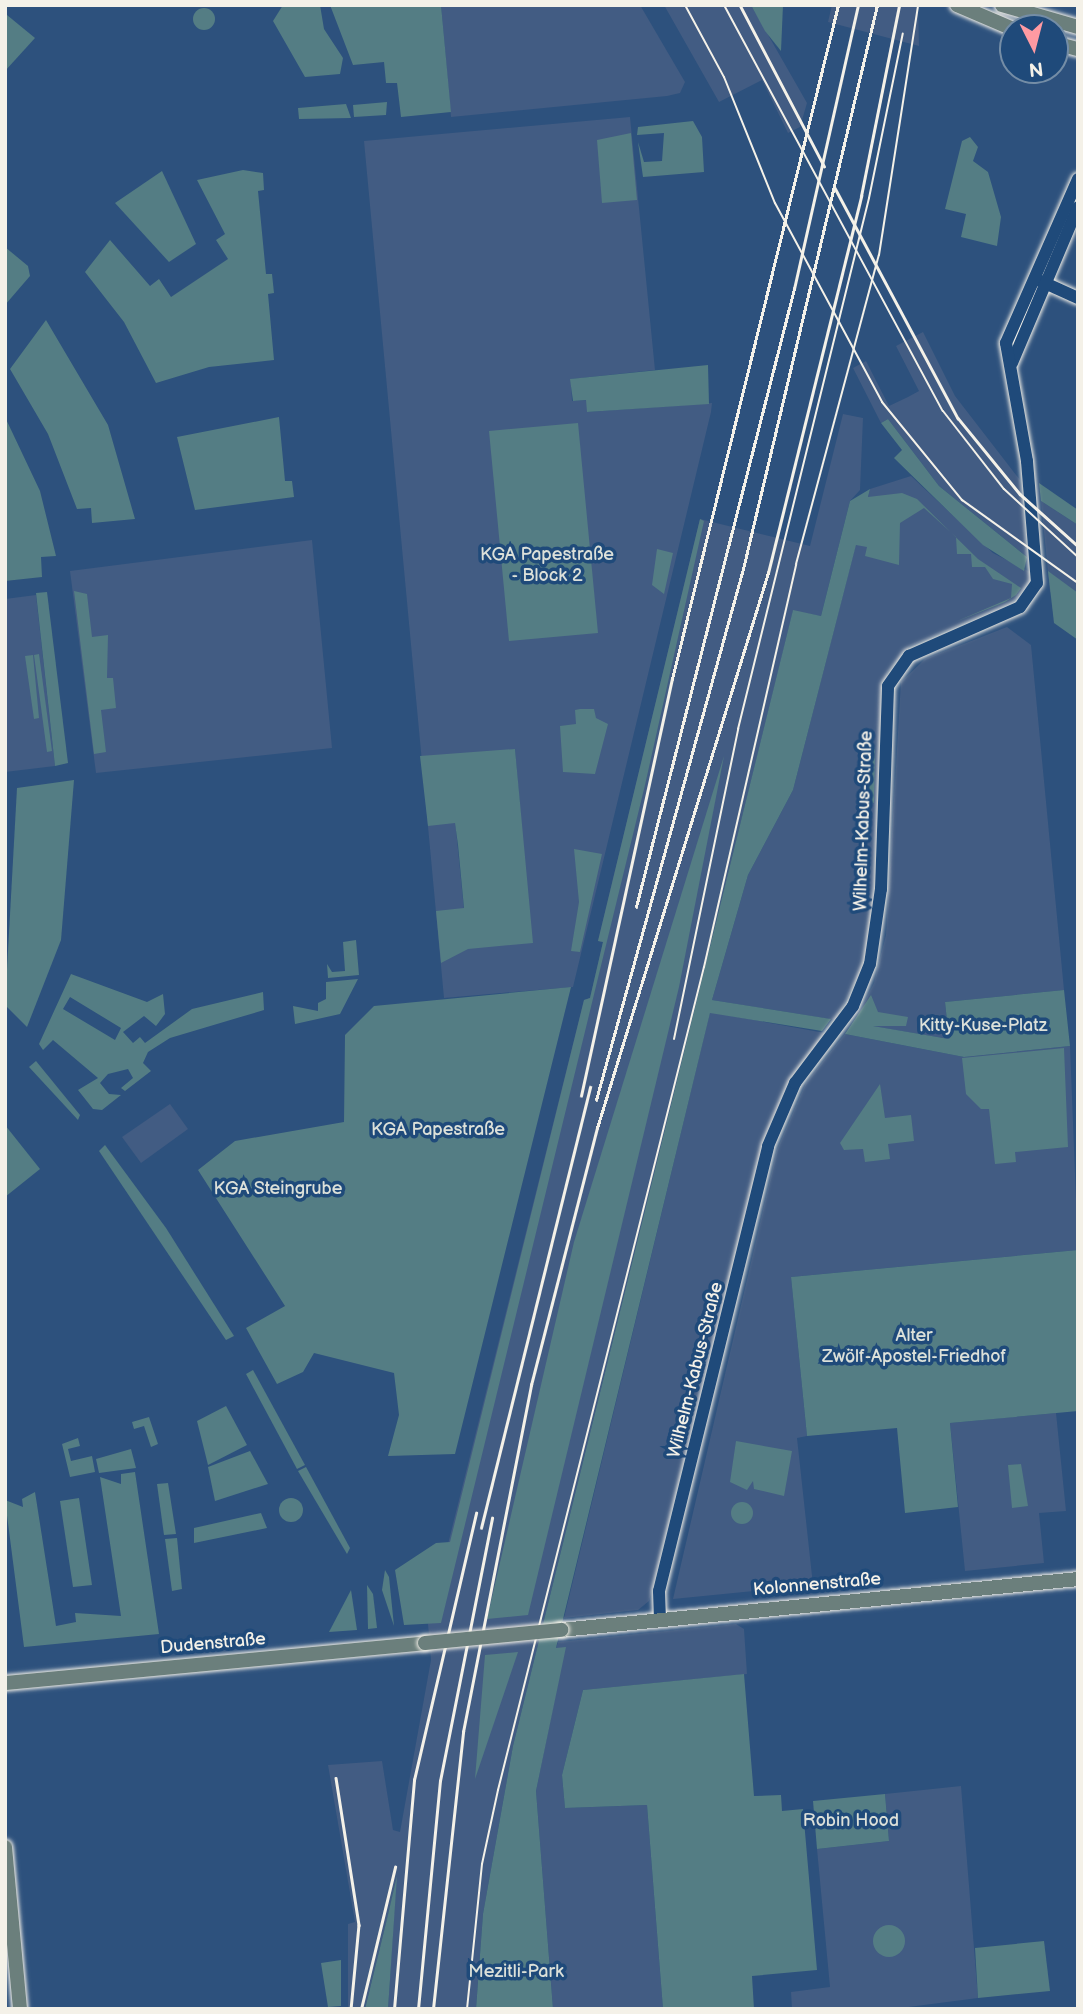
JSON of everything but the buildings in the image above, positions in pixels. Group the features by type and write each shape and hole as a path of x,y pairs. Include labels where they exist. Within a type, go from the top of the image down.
{"main road":[{"path":"957,5 999,23"},
{"path":"1002,5 1078,27"},
{"name":"Kolonnenstraße","path":"561,1630 1078,1579"},
{"name":"Dudenstraße","path":"5,1683 561,1630"},
{"path":"5,1847 20,2009"}],"street":[{"path":"1038,280 1078,178"},
{"path":"1038,280 1078,207"},
{"path":"1038,280 1078,299"},
{"name":"Wilhelm-Kabus-Straße","path":"660,1620 659,1591 773,1130 798,1077 857,999 870,964 881,889 891,679 917,650 1020,607 1037,583 1008,328 1038,280"}],"shaded area":[{"path":"441,5 640,5 685,82 680,93 667,96 451,117"},
{"path":"664,5 751,5 807,103 800,127 788,133 762,80 719,102"},
{"path":"832,5 918,5 919,46 828,22"},
{"path":"630,117 655,370 571,379 572,401 587,400 588,412 712,403 573,987 444,998 364,141","holes":["515,749 524,856 468,949 449,760"]},
{"path":"923,332 955,396 1020,480 1027,557 939,486 888,419 881,423 853,368 866,361 889,406 908,397 919,391 896,346"},
{"path":"843,414 863,418 860,490 850,501 821,616 793,611 513,1746 483,1914 476,2009 388,2009 396,1883 365,2009 348,2009 348,1924 355,1922 328,1765 382,1761 393,1830 400,1832 431,1660 428,1624 584,1000 590,998 603,942 598,941 700,519 810,546"},
{"path":"911,476 993,553 1032,573 1030,582 1012,603 910,646 887,673 872,919 863,966 836,1020 712,1000 748,875 793,790 870,489"},
{"path":"1041,501 1078,525 1078,612 1050,592"},
{"path":"312,540 332,748 96,773 70,571"},
{"path":"36,595 55,766 5,772 5,599"},
{"path":"1007,627 1031,645 1064,990 945,1002 949,1039 854,1023 874,983 886,935 901,682 925,659"},
{"path":"710,1012 825,1033 785,1089 765,1136 649,1601 638,1610 564,1618"},
{"path":"845,1034 964,1057 1070,1046 1078,1250 791,1277 807,1436 797,1438 813,1585 673,1599 777,1150 806,1083"},
{"path":"170,1104 188,1129 141,1163 122,1137"},
{"path":"1056,1413 1066,1511 1039,1513 1044,1563 965,1571 950,1423"},
{"path":"736,1624 744,1629 747,1674 583,1690 562,1775 565,1808 647,1805 663,2009 553,2009 536,1791 565,1648 556,1648 558,1642"},
{"path":"961,1786 978,1998 893,2009 792,2009 791,1992 830,1987 817,1849 889,1841 885,1794"}],"green space":[{"path":"283,5 320,5 324,29 343,58 340,74 305,77 273,21"},
{"path":"330,5 441,5 451,112 401,117 397,83 386,83 384,62 353,65"},
{"path":"751,5 783,5 781,51 765,31"},
{"path":"204,8 212,11 215,19 212,27 204,30 196,27 193,19 196,11"},
{"path":"7,15 35,38 5,71 5,18"},
{"path":"387,102 386,115 354,117 353,105"},
{"path":"346,104 351,118 299,119 298,108"},
{"path":"693,121 702,137 704,172 643,177 638,142 644,162 662,161 664,133 637,135 638,127"},
{"path":"631,133 637,200 602,203 597,140"},
{"path":"970,137 978,147 973,161 988,172 1001,217 997,246 961,237 966,214 945,209 962,141"},
{"path":"243,170 263,173 264,190 258,191 266,274 272,274 274,293 268,294 274,360 209,367 156,383 124,322 85,272 110,240 150,286 159,279 171,297 228,259 216,240 225,234 197,180"},
{"path":"162,171 196,244 169,262 115,203"},
{"path":"5,247 28,266 30,276 5,305"},
{"path":"46,320 108,425 135,519 92,523 91,508 77,509 48,434 10,369"},
{"path":"708,365 709,404 587,412 586,400 573,401 570,379"},
{"path":"5,417 40,491 56,556 41,557 42,577 5,581"},
{"path":"279,417 285,481 292,481 294,497 195,510 177,437"},
{"path":"888,419 939,486 1027,557 1024,571 983,545 894,458 902,450 881,423"},
{"name":"KGA Papestraße - Block 2","path":"578,423 598,633 509,641 489,431"},
{"path":"1039,483 1078,510 1078,525 1041,501"},
{"name":"Mezitli-Park","path":"870,489 868,497 902,493 917,499 951,533 924,508 900,523 899,565 865,556 867,547 856,545 793,790 748,875 712,1000 831,1019 822,1031 710,1013 556,1648 566,1647 536,1791 553,2009 476,2009 483,1914 513,1746 793,610 821,616 850,501"},
{"path":"700,519 704,521 645,785 441,1623 404,1625 395,1570 436,1543 450,1542 584,1000 590,998 603,942 598,941"},
{"path":"956,537 978,559 1021,588 1016,595 1005,602 955,622 1011,598 1012,584 993,579 985,567 972,567 971,554 957,554"},
{"path":"657,549 673,553 664,594 652,585"},
{"path":"1048,571 1078,593 1078,640 1054,623"},
{"path":"74,591 87,594 92,637 108,635 107,678 113,678 116,708 101,710 106,752 94,754"},
{"path":"47,592 68,763 55,766 36,593"},
{"path":"39,654 52,751 47,752 34,655"},
{"path":"33,655 39,718 34,719 25,656"},
{"path":"594,709 596,718 608,724 595,774 563,772 560,726 576,724 575,710"},
{"path":"515,749 533,943 468,949 441,963 436,911 464,908 458,845 455,823 428,826 420,756"},
{"path":"869,749 875,749 874,803 868,801"},
{"path":"724,756 679,987 528,1615 487,1619 574,1242"},
{"path":"74,780 61,940 27,1027 5,1005 17,788"},
{"path":"574,849 602,854 580,952 571,951 579,902"},
{"path":"356,940 359,975 328,978 327,964 332,972 345,971 343,942"},
{"path":"71,974 147,1002 163,994 165,1014 156,1026 144,1016 123,1032 133,1043 140,1037 145,1043 192,1009 263,992 264,1010 170,1038 148,1052 143,1063 151,1071 125,1091 121,1088 133,1078 128,1069 108,1074 100,1083 109,1094 121,1095 102,1110 93,1109 78,1090 98,1078 53,1040 43,1050 39,1044","holes":["70,997 121,1028 115,1040 63,1009"]},
{"path":"358,979 340,1014 295,1024 293,1006 318,1011 318,1003 326,999 326,982"},
{"name":"KGA Papestraße","path":"571,987 455,1454 388,1456 399,1415 394,1373 314,1353 303,1372 277,1384 246,1328 285,1306 198,1170 235,1141 344,1122 345,1035 374,1006"},
{"name":"Kitty-Kuse-Platz","path":"1064,990 1070,1046 964,1057 845,1034 871,995 878,1012 908,1017 906,1026 873,1026 949,1039 945,1002"},
{"path":"1064,1048 1068,1147 1015,1152 1016,1162 995,1164 989,1109 981,1109 966,1094 962,1058"},
{"path":"36,1061 80,1115 78,1120 29,1067"},
{"path":"880,1084 885,1118 911,1115 914,1141 888,1144 890,1159 865,1162 863,1149 844,1150 840,1143"},
{"path":"5,1125 40,1169 5,1197"},
{"path":"105,1145 166,1228 234,1336 226,1340 99,1151"},
{"name":"Alter Zwölf-Apostel-Friedhof","path":"1078,1250 1078,1411 950,1423 958,1507 905,1513 897,1428 807,1436 791,1277"},
{"path":"253,1370 305,1465 297,1469 246,1374"},
{"path":"226,1406 247,1445 208,1465 197,1421"},
{"path":"149,1417 158,1444 151,1447 144,1426 134,1429 132,1422"},
{"path":"78,1438 80,1446 68,1449 71,1461 92,1456 95,1472 70,1477 62,1444"},
{"path":"736,1441 792,1451 784,1496 754,1489 753,1481 747,1490 730,1482"},
{"path":"131,1449 136,1468 99,1473 96,1459"},
{"path":"250,1451 268,1484 215,1501 208,1467"},
{"path":"1021,1464 1028,1506 1012,1508 1008,1465"},
{"path":"306,1467 350,1548 347,1554 298,1471"},
{"path":"135,1472 159,1634 24,1647 5,1500 23,1507 22,1499 35,1492 56,1626 76,1622 75,1613 121,1616 100,1477 121,1484 121,1474"},
{"path":"168,1483 176,1534 164,1535 157,1484"},
{"path":"79,1498 92,1585 73,1587 60,1501"},
{"path":"291,1498 302,1505 303,1510 296,1521 291,1522 280,1515 279,1510 286,1499"},
{"path":"742,1502 750,1505 753,1513 750,1521 742,1524 734,1521 731,1513 734,1505"},
{"path":"261,1513 267,1528 194,1543 194,1528"},
{"path":"177,1538 182,1589 172,1591 165,1539"},
{"path":"385,1570 389,1577 394,1626 382,1590"},
{"path":"367,1585 373,1594 377,1628 368,1629"},
{"path":"351,1590 357,1630 329,1632"},
{"path":"518,1652 475,1779 485,1655"},
{"path":"744,1674 754,1796 781,1795 782,1811 803,1809 817,1970 752,1976 754,2009 663,2009 647,1805 565,1808 562,1775 583,1690"},
{"name":"Robin Hood","path":"885,1794 889,1841 817,1849 813,1801"},
{"path":"397,1876 388,2009 365,2009 387,1919"},
{"path":"889,1925 901,1929 905,1941 901,1953 889,1957 877,1953 873,1941 877,1929"},
{"path":"1044,1941 1050,1991 978,1998 975,1948"},
{"path":"341,1960 341,2006 328,2007 321,1963"}],"tram line":[{"path":"685,5 724,77 775,203 882,402 962,500 1078,583"},
{"path":"724,5 943,411 1004,489 1078,557"},
{"path":"467,2009 482,1864 498,1790 704,967 796,564 879,255 918,5"},
{"path":"674,1039 738,729 869,198 903,33"}],"railway":[{"path":"740,5 824,166"},
{"path":"581,1096 672,679 838,5"},
{"path":"636,907 794,289 858,5"},
{"path":"596,1100 743,569 877,5"},
{"path":"433,2009 463,1732 531,1385 597,1128 768,573 861,196 899,5"},
{"path":"835,188 958,418 1020,494 1078,546"},
{"path":"481,1528 590,1087"},
{"path":"394,2009 414,1780 476,1513"},
{"path":"418,2009 440,1781 492,1518"},
{"path":"336,1778 359,1925 351,2009"},
{"path":"361,2009 395,1867"}],"park label":[{"name":"KGA Steingrube","path":"278,1189"}]}
